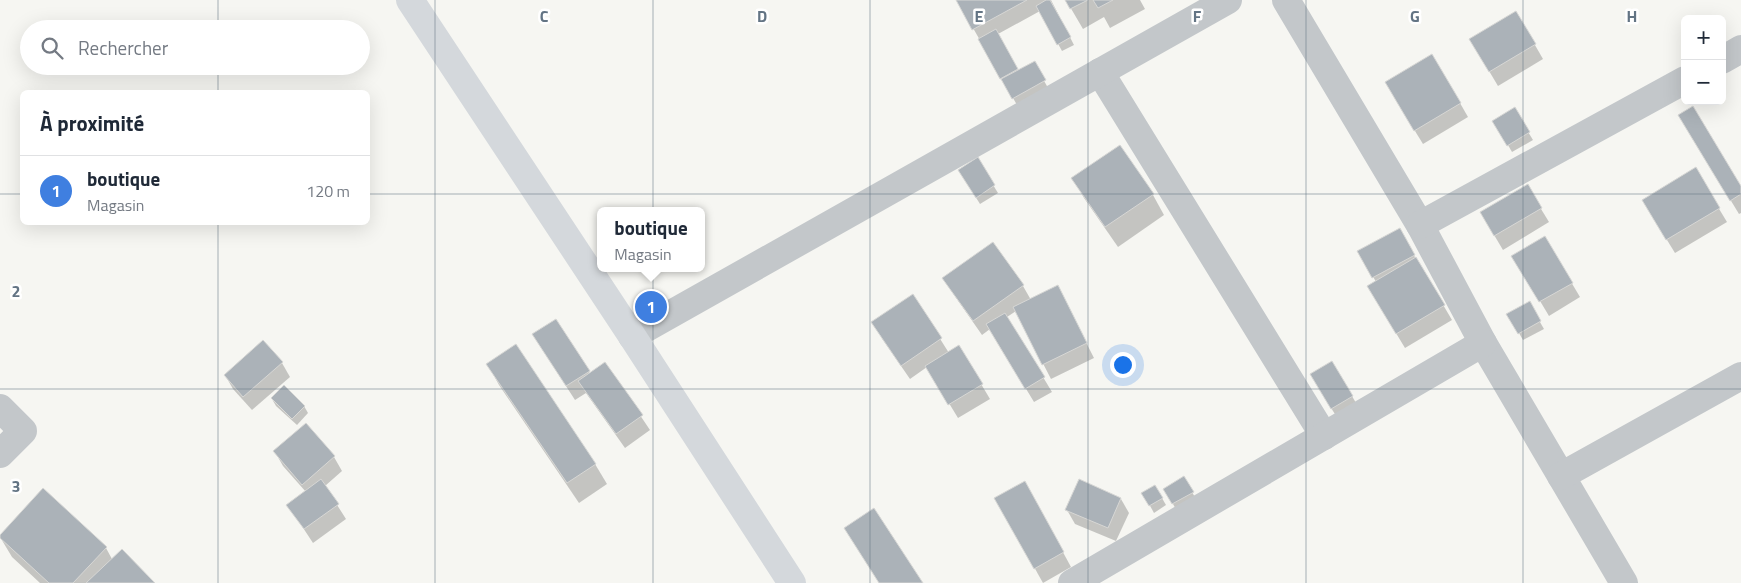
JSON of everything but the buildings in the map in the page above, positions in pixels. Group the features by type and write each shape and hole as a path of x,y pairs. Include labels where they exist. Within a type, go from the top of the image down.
{"highway":[{"path":"410,0 632,336 792,583"}],"street":[{"path":"632,336 1228,0"},
{"path":"1286,0 1420,225 1484,343 1624,583"},
{"path":"1726,58 1741,49"},
{"path":"1100,72 1324,436"},
{"path":"1420,225 1681,82"},
{"path":"1072,583 1484,343"},
{"path":"1561,476 1741,376"},
{"path":"0,408 23,430 0,454"}],"place":[{"name":"boutique","path":"651,307"}]}
